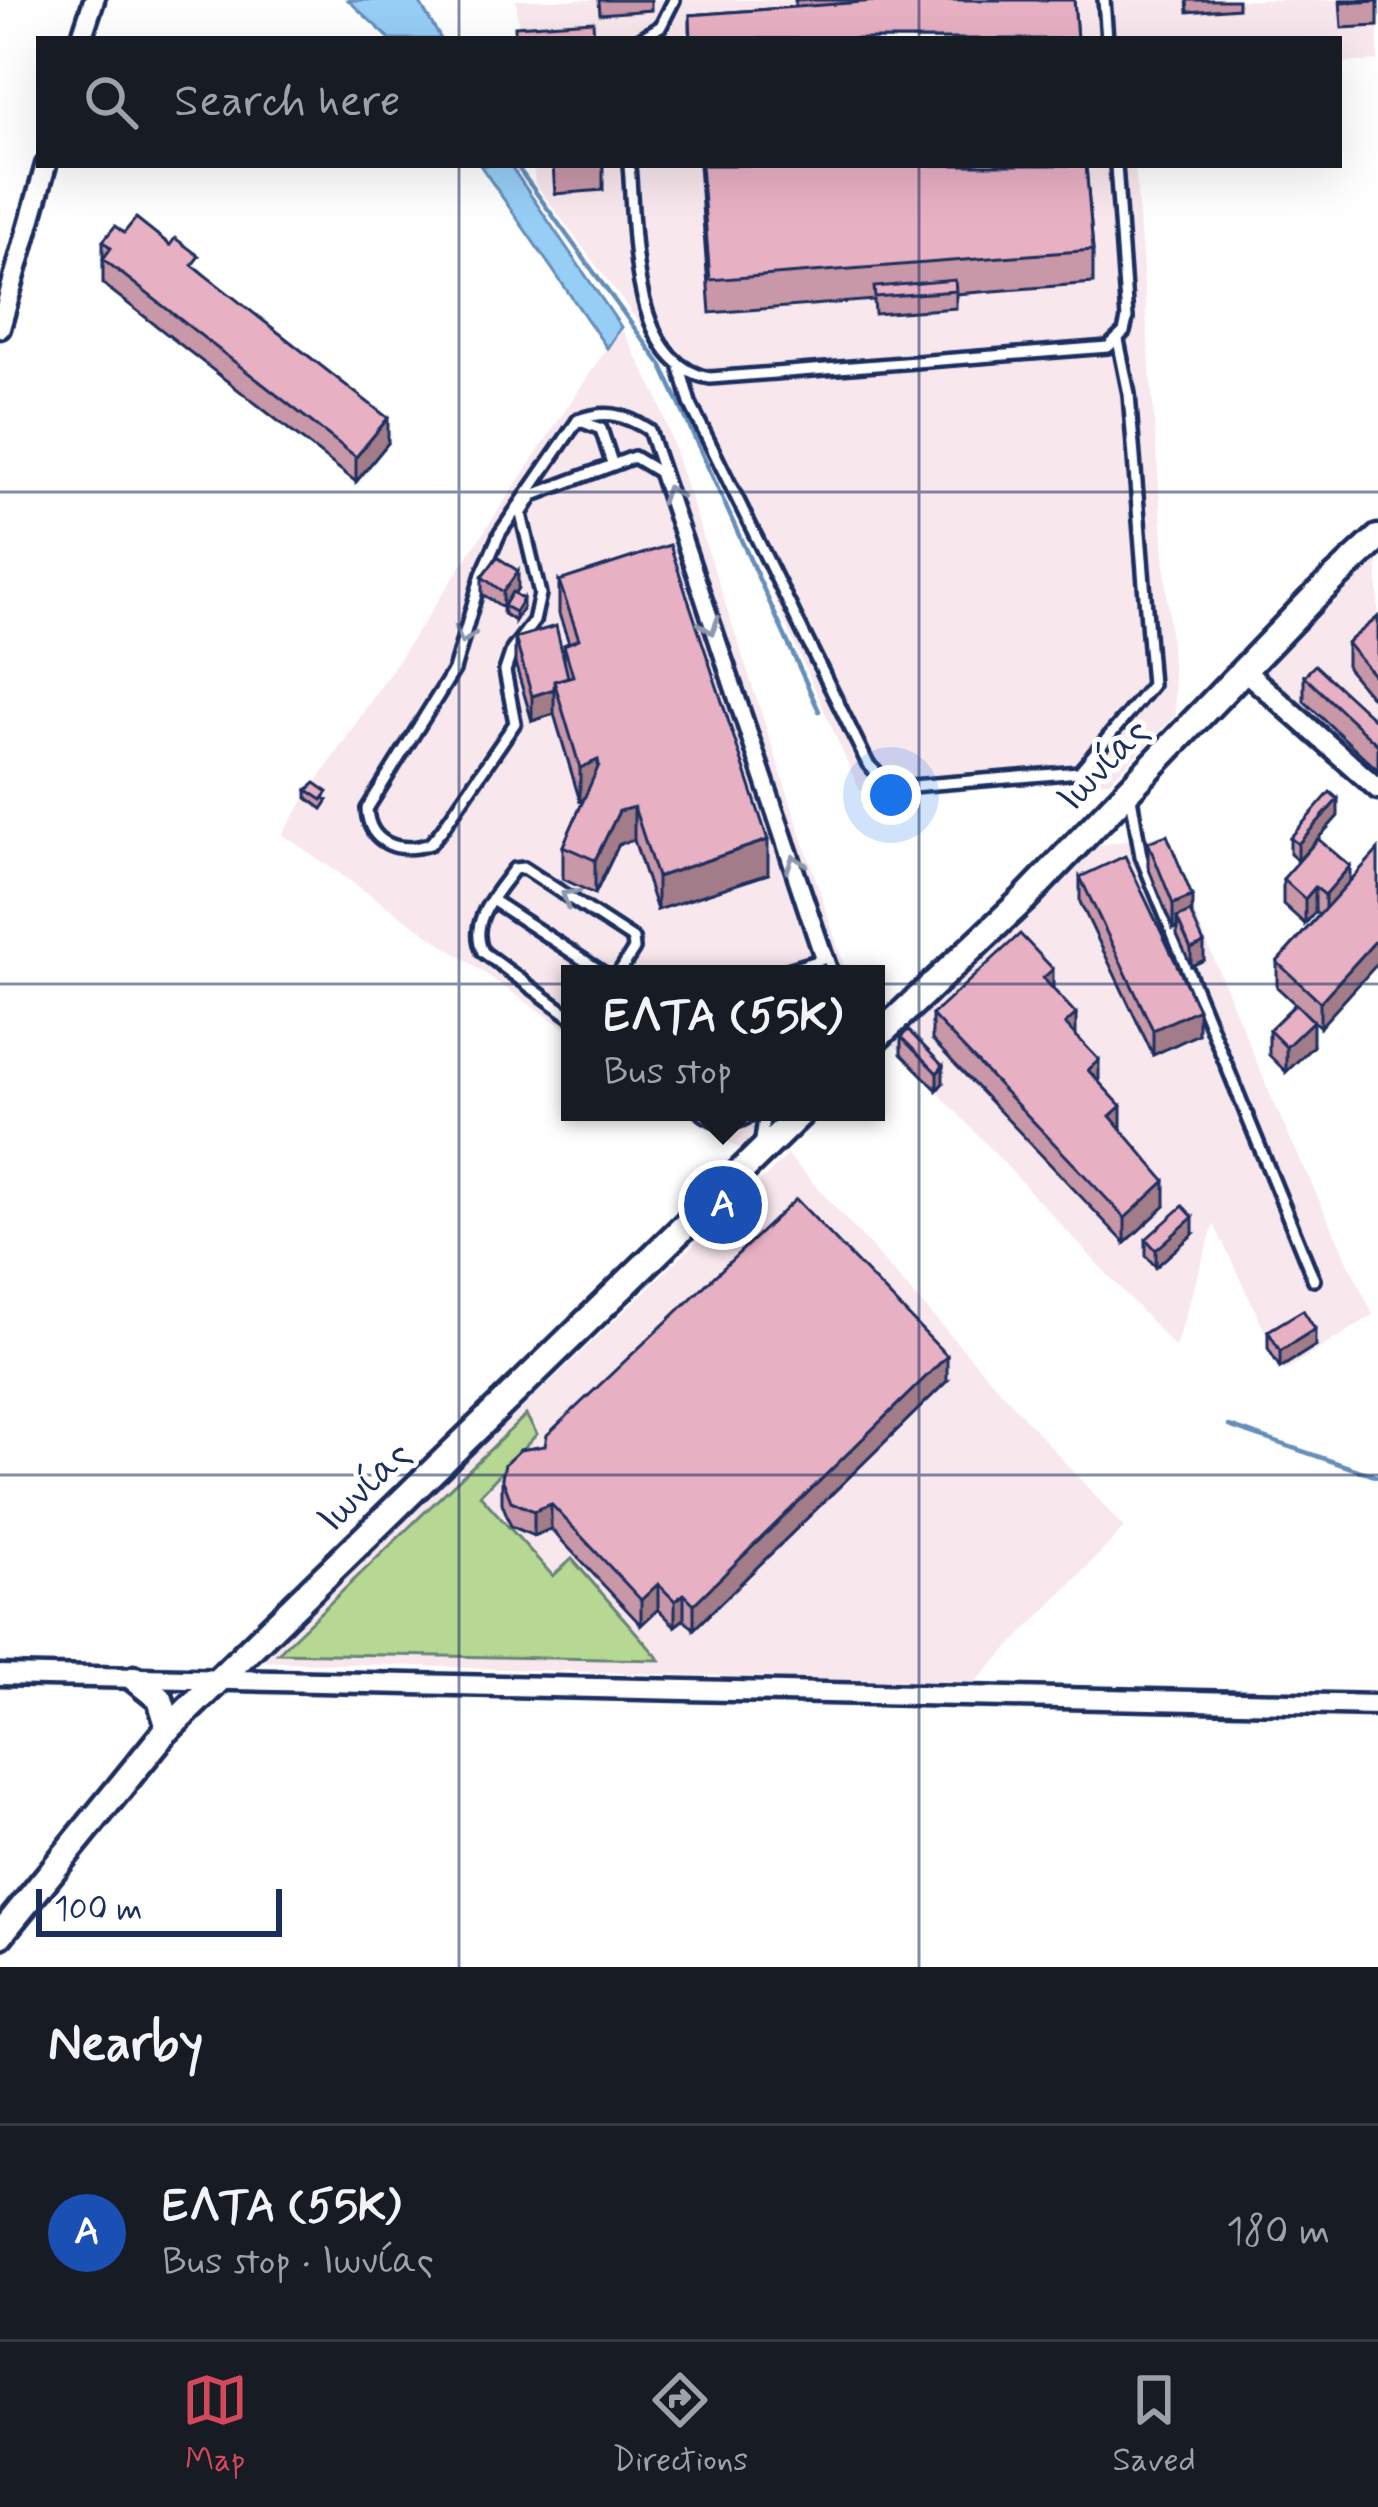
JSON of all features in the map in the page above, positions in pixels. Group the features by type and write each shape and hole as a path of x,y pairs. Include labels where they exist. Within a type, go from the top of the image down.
{"street":[{"path":"82,36 94,0"},
{"path":"0,328 45,168"},
{"name":"Ιωνίας","path":"885,1029 1130,791 1378,538"},
{"path":"1245,671 1378,789"},
{"name":"Ιωνίας","path":"0,1935 169,1728 793,1121"},
{"path":"0,1675 1378,1705"},
{"path":"135,1679 160,1699 169,1728"}],"lane":[{"path":"645,36 661,26 674,0"},
{"path":"1104,0 1107,36"},
{"path":"628,168 641,300 660,341 680,368 690,403 868,764 887,783 912,786 1079,772 1152,685 1138,481 1118,340 1127,305 1116,168"},
{"path":"680,368 710,378 1096,351 1118,340"},
{"path":"804,965 821,960 659,472 634,457 533,495 521,514 540,594 534,621 512,650 506,671 515,723 430,844 394,848 375,837 367,809 454,670 482,574 500,533 578,420 611,413 649,430 830,965"},
{"path":"578,420 601,429 612,463"},
{"path":"1130,791 1141,856 1314,1280"},
{"path":"561,1009 483,952 476,938 479,920 514,869 524,868 634,939 634,949 624,965"},
{"path":"492,900 591,965"},
{"path":"713,1121 744,1121"},
{"path":"759,1121 759,1156"}],"shaded area":[{"path":"516,0 1378,0 1378,61 1342,63 1342,36 520,36"},
{"path":"533,168 1135,168 1176,715 1110,781 860,791 671,366 535,183"},
{"path":"621,327 657,396 844,965 561,965 561,1026 282,834"},
{"path":"1378,553 1378,775 1260,669"},
{"path":"1162,835 1275,1106 1373,1315 1284,1371 1214,1224 1175,1347 894,1045 1099,845"},
{"path":"698,1121 760,1121 742,1151"},
{"path":"788,1155 1124,1528 974,1684 257,1661"}],"green space":[{"path":"526,1415 537,1434 480,1495 553,1576 572,1559 660,1660 278,1653"}],"water":[{"path":"348,0 418,0 439,36 387,36"},
{"path":"482,168 512,168 621,327 607,348"}],"building":[{"path":"890,0 1074,0 1077,36 691,36 690,15"},
{"path":"593,21 594,36 515,36 515,26"},
{"path":"701,168 1086,168 1093,250 710,280"},
{"path":"136,218 170,245 175,238 199,256 192,265 388,418 356,457 103,259 111,248 103,241 115,226 124,233"},
{"path":"955,280 956,291 875,297 874,287"},
{"path":"670,545 768,840 657,877 634,807 619,811 595,860 563,846 599,765 598,760 580,768 554,681 573,676 564,645 579,639 559,581"},
{"path":"497,557 518,571 503,592 482,577"},
{"path":"512,592 523,599 515,612 504,606"},
{"path":"1378,617 1378,680 1347,643"},
{"path":"556,626 568,677 554,681 554,689 532,696 515,638"},
{"path":"1315,665 1378,723 1378,745 1304,676"},
{"path":"315,783 328,792 322,800 307,790"},
{"path":"1330,792 1338,799 1298,844 1290,838"},
{"path":"1167,835 1192,896 1173,904 1148,842"},
{"path":"1318,839 1350,866 1325,895 1315,887 1305,899 1283,879"},
{"path":"1378,850 1378,938 1320,1002 1277,962"},
{"path":"1125,856 1198,1009 1153,1030 1080,877"},
{"path":"1190,912 1204,943 1191,949 1177,918"},
{"path":"1020,934 1053,969 1043,978 1076,1014 1065,1024 1099,1060 1088,1070 1121,1106 1110,1116 1165,1181 1125,1218 932,1015"},
{"path":"1296,1004 1313,1021 1286,1047 1269,1030"},
{"path":"908,1030 943,1066 937,1073 901,1037"},
{"path":"796,1199 947,1356 694,1604 684,1594 675,1601 658,1584 641,1600 551,1504 534,1511 511,1501 502,1478 505,1464 520,1450 545,1446 547,1435"},
{"path":"1183,1206 1193,1217 1156,1250 1146,1239"},
{"path":"1303,1310 1315,1329 1280,1351 1268,1331"}],"waterway":[{"path":"518,168 662,366 819,711"},
{"path":"1229,1426 1378,1477"}],"place":[{"name":"ΕΛΤΑ (55Κ)","path":"723,1205"}]}
